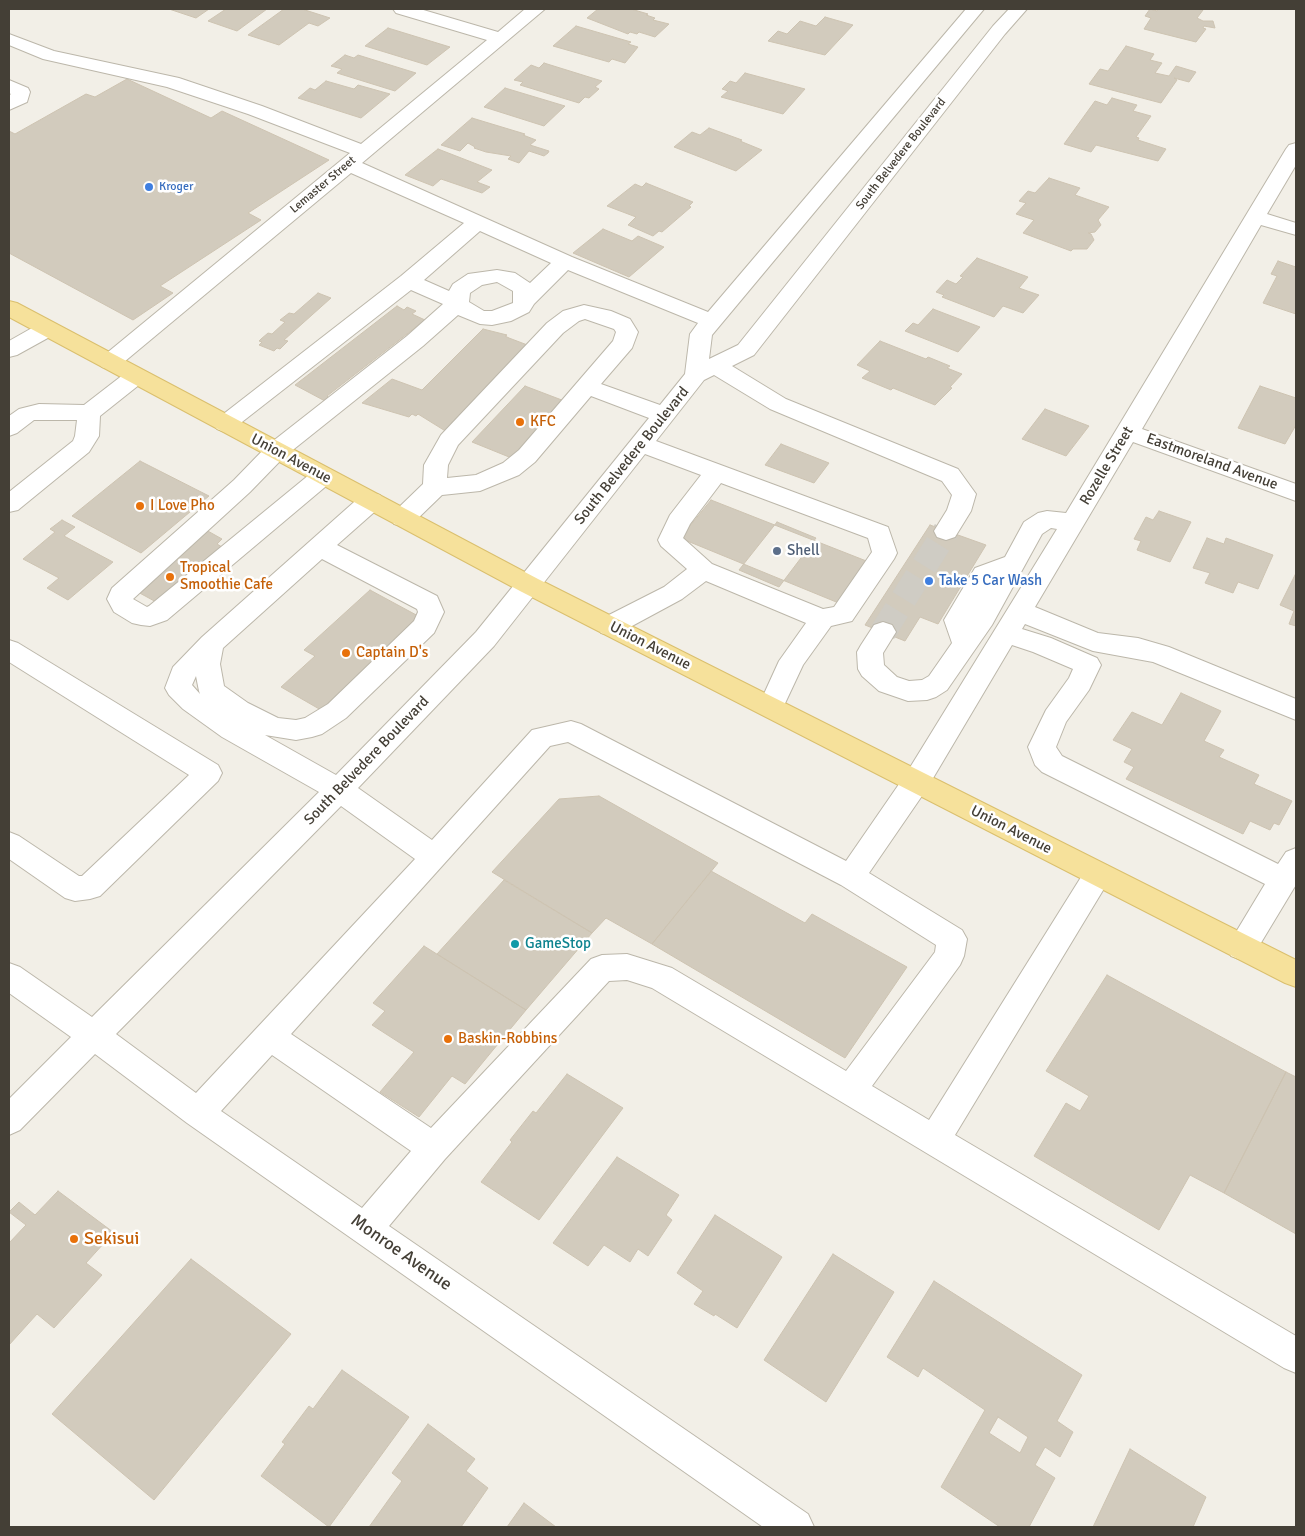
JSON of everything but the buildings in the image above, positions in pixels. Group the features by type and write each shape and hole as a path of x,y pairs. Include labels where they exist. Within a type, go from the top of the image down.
{"main road":[{"name":"Union Avenue","path":"9,308 529,585 1296,974"}],"street":[{"path":"402,9 500,38"},
{"name":"Lemaster Street","path":"110,362 536,9"},
{"name":"South Belvedere Boulevard","path":"705,371 701,334 975,9"},
{"name":"South Belvedere Boulevard","path":"9,1120 339,790 485,639 664,415 705,371 746,350 993,37 1018,9"},
{"path":"9,39 49,55 172,82 255,110 356,158 478,222 565,261 712,321"},
{"path":"9,86 21,92 20,98 9,104"},
{"name":"Rozelle Street","path":"851,877 916,782 1128,432 1296,149"},
{"path":"1255,217 1296,230"},
{"path":"225,424 409,281 478,222"},
{"path":"409,281 458,303 470,314 492,318 514,312 565,261"},
{"path":"324,476 158,613 150,617 141,616 123,605 120,600 121,594 242,486 276,451 414,341 458,303 461,289 467,283 486,277 497,276 522,286 525,300"},
{"path":"403,518 435,487 480,484 511,469 526,456 588,387 624,343 628,332 622,324 603,316 584,312 571,316 555,328 449,441 436,465 435,487"},
{"path":"9,350 48,329"},
{"path":"705,371 778,404 950,476 964,494 958,511 946,531"},
{"path":"9,428 27,414 39,412 89,413 136,376"},
{"path":"588,387 664,415"},
{"path":"9,504 81,446 87,436 89,413"},
{"name":"Eastmoreland Avenue","path":"1128,432 1296,493"},
{"path":"641,444 716,472 878,533 885,553 843,614 822,618 703,570 670,540 679,521 716,472"},
{"path":"371,501 211,644 182,674 178,688 192,702 232,730 339,790 434,857"},
{"path":"883,632 870,652 871,669 888,684 908,691 927,690 938,683 965,644 978,605 984,574 1013,563 1033,528 1047,519 1073,523"},
{"path":"211,644 207,664 212,690 248,715 274,728 296,730 312,727 337,711 425,626 431,612 428,603 319,546"},
{"path":"610,626 673,593 703,570"},
{"path":"771,707 792,660 822,618"},
{"path":"1012,623 1042,645 1094,654 1115,646 1138,648 1160,654 1296,710"},
{"path":"9,650 208,773 90,887 75,888 9,844"},
{"path":"1094,654 1080,683 1055,717 1042,747 1045,757 1052,764 1084,781 1290,870 1242,947"},
{"path":"198,1113 434,857 542,736 571,731 851,877 952,939 950,956 851,1090"},
{"path":"934,1140 1098,874"},
{"path":"365,1229 434,1148 602,968 627,967 662,977 1296,1356"},
{"name":"Monroe Avenue","path":"9,976 95,1036 198,1113 795,1527"},
{"path":"269,1036 434,1148"}],"tunnel":[{"path":"883,632 946,531"}],"place":[{"name":"Kroger","path":"149,187"},
{"name":"KFC","path":"520,422"},
{"name":"I Love Pho","path":"140,506"},
{"name":"Shell","path":"777,551"},
{"name":"Tropical Smoothie Cafe","path":"170,577"},
{"name":"Take 5 Car Wash","path":"929,581"},
{"name":"Captain D's","path":"346,653"},
{"name":"GameStop","path":"515,944"},
{"name":"Baskin-Robbins","path":"448,1039"},
{"name":"Sekisui","path":"74,1239"}]}
